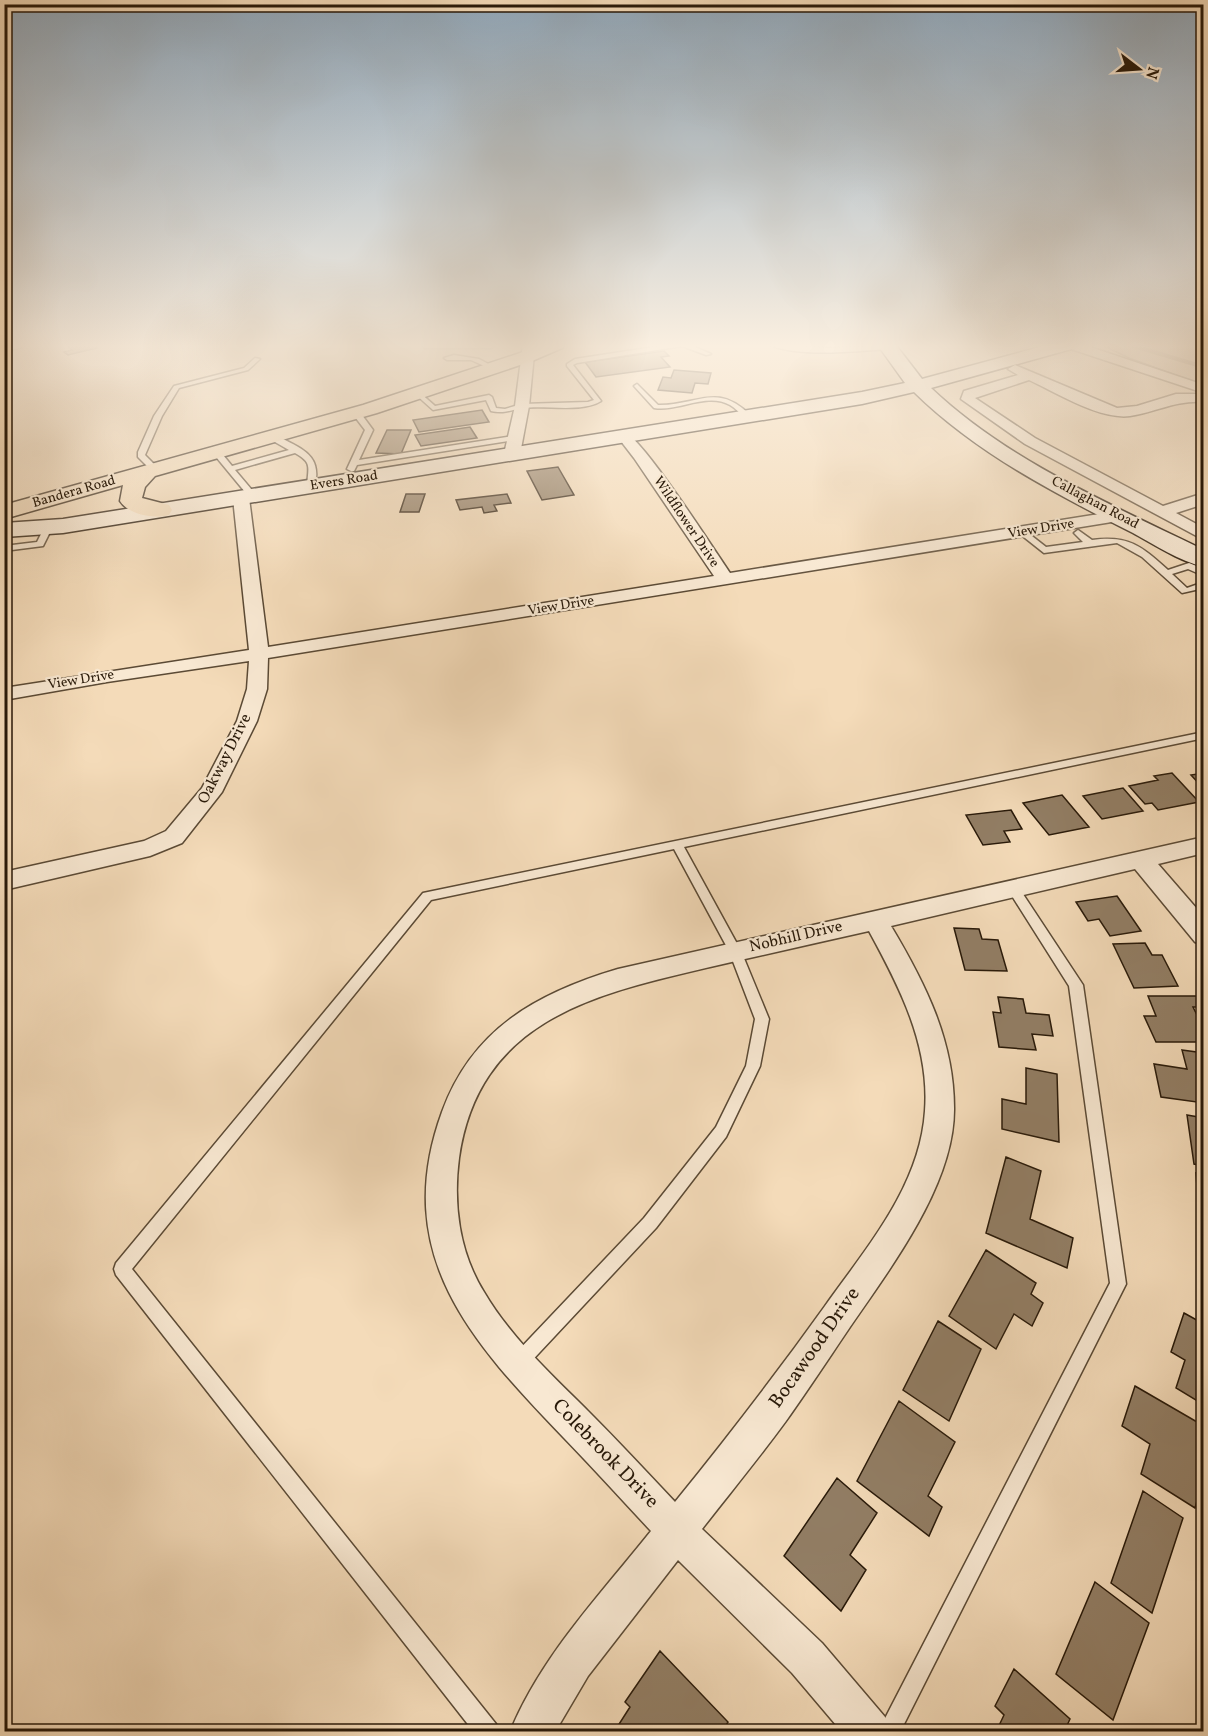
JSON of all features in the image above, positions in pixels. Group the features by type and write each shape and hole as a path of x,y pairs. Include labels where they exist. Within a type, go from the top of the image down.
{"main road":[{"name":"Bandera Road","path":"4,512 312,425"},
{"name":"Evers Road","path":"16,537 48,528 311,486 355,471 513,446 624,436 692,425"},
{"name":"Callaghan Road","path":"966,425 997,447 1118,516 1203,560"},
{"path":"151,470 134,485 131,501 141,507 160,510"}],"street":[{"path":"513,446 518,425"},
{"name":"Callaghan Road","path":"1005,425 1030,441 1180,523 1202,532"},
{"name":"Wildflower Drive","path":"624,436 640,455 726,580"},
{"name":"Oakway Drive","path":"4,881 150,848 174,837 211,792 247,721 257,689 259,654 247,497"},
{"path":"1163,512 1203,498"},
{"name":"View Drive","path":"4,694 1118,516"},
{"path":"1152,533 1180,523"},
{"name":"Nobhill Drive","path":"449,1128 457,1106 480,1067 510,1034 546,1008 591,987 628,976 1203,844"},
{"path":"1140,859 1203,935"},
{"name":"Bocawood Drive","path":"531,1731 573,1662 771,1410 888,1244 912,1204 934,1152 940,1110 937,1060 929,1029 907,979 875,919"},
{"name":"Colebrook Drive","path":"449,1128 443,1151 439,1206 448,1252 470,1302 501,1346 704,1560 806,1657 870,1731"}],"lane":[{"path":"151,470 141,452 154,425"},
{"path":"355,471 369,430 365,425"},
{"path":"271,436 309,458 312,463 311,486"},
{"path":"230,469 296,450"},
{"path":"216,452 230,469 247,497"},
{"path":"1023,532 1044,550 1108,540 1125,543 1185,591 1203,585"},
{"path":"1078,533 1090,543"},
{"path":"4,543 16,537"},
{"path":"4,549 16,537"},
{"path":"1165,574 1189,566 1203,573"},
{"path":"488,1731 122,1269 427,896 1203,735"},
{"path":"518,1363 650,1223 721,1132 753,1066 762,1019 735,951 677,844"},
{"path":"888,1731 1118,1284 1077,985 1013,888"}],"building":[{"path":"416,425 468,425 419,432"},
{"path":"470,427 477,438 421,446 415,435"},
{"path":"387,430 411,430 401,454 376,453"},
{"path":"558,467 574,495 542,500 527,471"},
{"path":"406,494 425,494 419,512 400,512"},
{"path":"507,494 511,503 494,505 497,511 484,513 482,507 460,510 456,500"},
{"path":"1172,773 1199,802 1158,810 1152,803 1145,804 1129,786 1158,780 1154,776"},
{"path":"1204,773 1204,789 1191,775"},
{"path":"1123,788 1143,811 1102,819 1083,796"},
{"path":"1062,795 1089,827 1049,835 1023,803"},
{"path":"1011,810 1022,829 1004,831 1010,842 983,845 966,815"},
{"path":"1117,896 1141,931 1110,936 1099,919 1088,921 1076,902"},
{"path":"954,928 979,929 982,939 998,940 1007,971 965,970"},
{"path":"1145,943 1152,955 1162,955 1178,986 1134,988 1113,944"},
{"path":"1148,996 1202,996 1204,1007 1193,1007 1204,1029 1204,1042 1156,1042 1144,1016 1156,1016"},
{"path":"998,997 1023,999 1026,1013 1049,1015 1053,1036 1032,1034 1036,1050 999,1047 993,1012 1001,1013"},
{"path":"1182,1050 1204,1053 1204,1103 1161,1097 1154,1064 1187,1069"},
{"path":"1026,1068 1057,1074 1059,1142 1002,1129 1002,1099 1026,1104"},
{"path":"1187,1115 1204,1118 1204,1166 1194,1164"},
{"path":"1006,1157 1041,1171 1030,1219 1073,1238 1067,1268 986,1233"},
{"path":"1196,1173 1204,1175 1204,1216 1199,1215"},
{"path":"986,1250 1036,1283 1031,1294 1043,1303 1032,1326 1014,1314 996,1349 949,1316"},
{"path":"1184,1313 1204,1324 1204,1405 1176,1388 1185,1360 1171,1352"},
{"path":"938,1321 981,1349 949,1421 903,1390"},
{"path":"1135,1386 1204,1426 1204,1475 1195,1508 1141,1474 1150,1444 1122,1426"},
{"path":"899,1401 955,1442 928,1496 942,1507 929,1536 857,1481"},
{"path":"837,1478 877,1513 850,1555 866,1570 841,1611 784,1556"},
{"path":"1143,1491 1183,1518 1152,1613 1111,1583"},
{"path":"1095,1582 1149,1623 1113,1720 1056,1674"},
{"path":"660,1651 728,1722 722,1732 614,1732 630,1707 625,1702"},
{"path":"1014,1669 1070,1719 1064,1732 996,1732 1004,1715 995,1706"}]}
